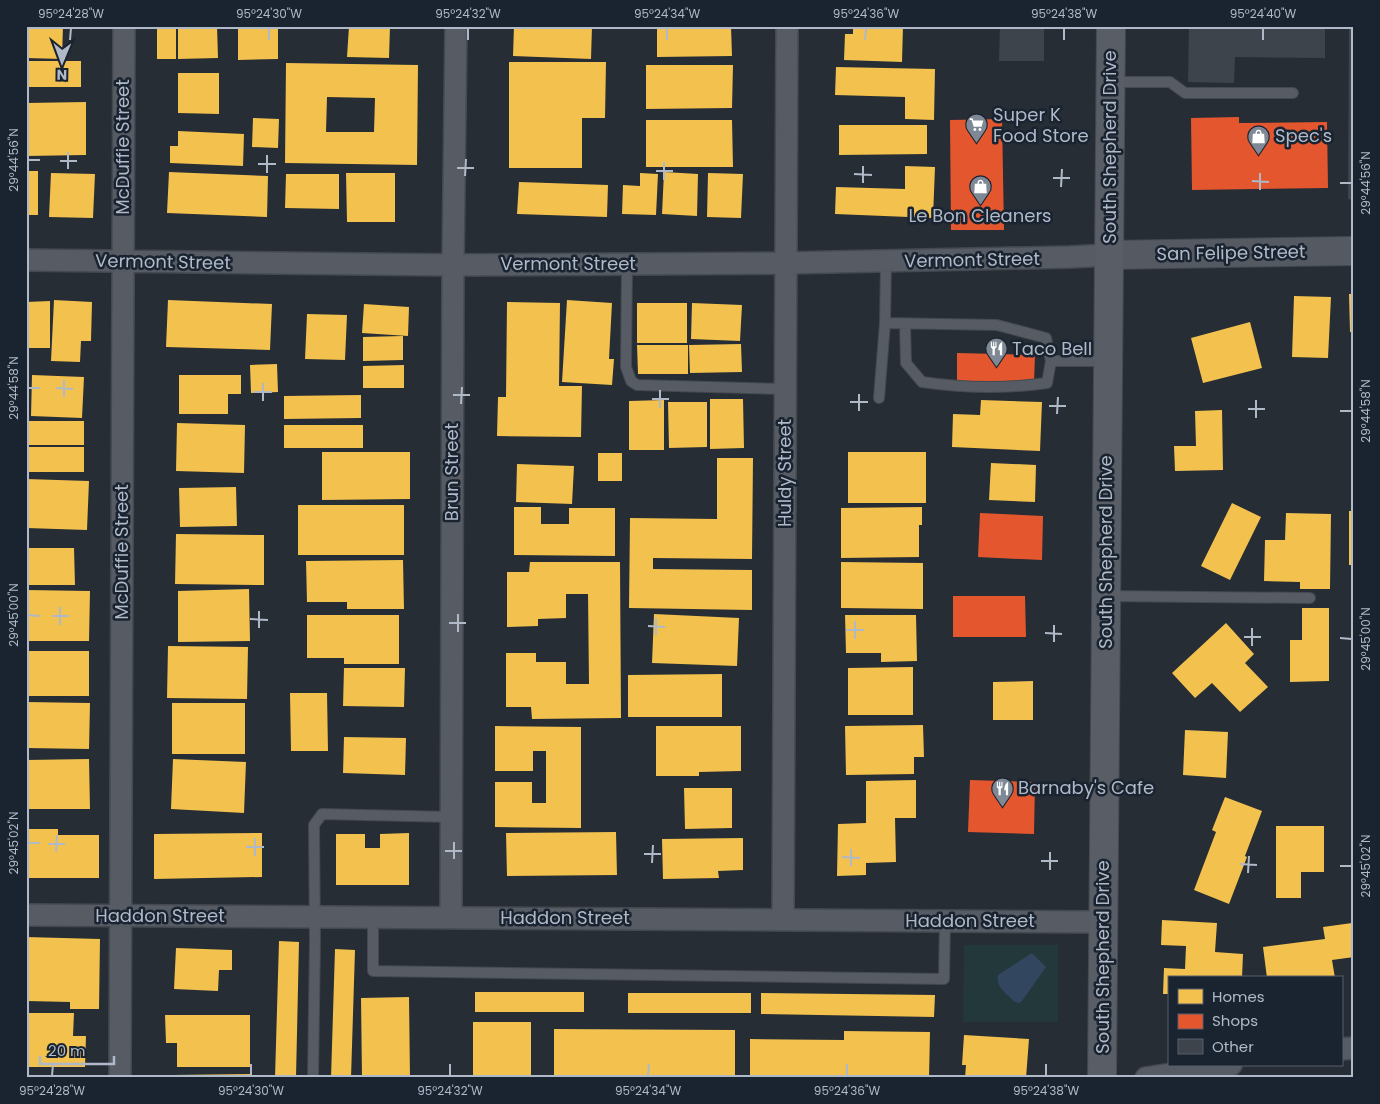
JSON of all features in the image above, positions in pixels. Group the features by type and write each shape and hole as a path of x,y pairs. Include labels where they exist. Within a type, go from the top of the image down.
{"main road":[{"name":"South Shepherd Drive","path":"1102,1078 1111,26"}],"street":[{"name":"McDuffie Street","path":"120,1078 124,26"},
{"name":"Brun Street","path":"451,918 452,265 456,26"},
{"name":"Huldy Street","path":"783,920 787,26"},
{"name":"San Felipe Street","path":"1109,255 1354,251"},
{"name":"Vermont Street","path":"26,260 452,265 786,264 1109,255"},
{"name":"Haddon Street","path":"26,915 1104,922"},
{"path":"1146,1078 1224,1066"}],"lane":[{"path":"1110,82 1170,82 1184,93 1292,93"},
{"path":"879,398 885,323 886,262"},
{"path":"627,264 626,367 631,381 637,385 785,389"},
{"path":"885,323 997,325 1046,338 1051,361 1047,383 1022,387 965,387 922,382 906,363 905,324"},
{"path":"1051,361 1108,361"},
{"path":"1106,596 1310,598"},
{"path":"313,1078 314,826 322,814 452,817"},
{"path":"373,917 373,971 944,979 945,920"}],"green space":[{"path":"964,945 1058,945 1058,1022 963,1022"}],"water":[{"path":"1032,953 1046,967 1022,1001 1019,1003 1015,1002 1000,987 998,975"}],"building: Homes":[{"path":"26,26 63,26 62,59 26,58"},
{"path":"157,26 176,26 176,59 157,59"},
{"path":"178,26 217,26 218,58 178,59"},
{"path":"238,26 278,26 278,59 238,60"},
{"path":"349,26 390,26 389,58 347,57"},
{"path":"514,26 592,26 591,59 513,56"},
{"path":"657,26 731,26 732,56 657,57"},
{"path":"853,26 903,26 902,62 844,60 845,34 853,34"},
{"path":"26,61 81,61 81,87 26,87"},
{"path":"509,62 606,62 605,118 582,118 582,168 509,168"},
{"path":"286,63 418,65 417,165 285,163","holes":["327,97 375,98 374,132 326,132"]},
{"path":"646,65 733,65 732,108 646,109"},
{"path":"836,67 935,69 934,120 905,119 905,97 835,95"},
{"path":"178,73 219,73 219,114 178,113"},
{"path":"86,102 86,155 26,156 26,103"},
{"path":"253,118 279,119 278,148 252,147"},
{"path":"646,120 732,120 733,167 646,167"},
{"path":"839,125 927,125 927,154 839,155"},
{"path":"178,131 244,134 243,166 170,163 170,146 178,146"},
{"path":"905,166 935,167 933,218 835,214 836,187 905,189"},
{"path":"26,171 38,171 38,215 26,215"},
{"path":"169,172 268,176 267,217 167,213"},
{"path":"664,172 698,174 697,216 662,214"},
{"path":"51,173 95,174 93,218 49,217"},
{"path":"346,173 395,173 395,222 347,222"},
{"path":"640,173 658,174 656,215 622,214 623,185 640,186"},
{"path":"708,173 743,174 741,218 707,217"},
{"path":"286,174 339,174 339,209 285,208"},
{"path":"519,182 608,185 607,217 517,214"},
{"path":"1349,294 1354,294 1354,332 1350,332"},
{"path":"1294,296 1331,297 1328,358 1292,357"},
{"path":"54,300 92,302 91,341 81,341 80,362 51,361"},
{"path":"168,300 272,304 270,350 166,347"},
{"path":"567,300 612,303 609,359 614,359 612,385 562,382"},
{"path":"50,301 50,348 26,348 26,302"},
{"path":"507,302 560,303 559,386 582,386 581,437 497,436 498,397 506,397"},
{"path":"637,303 687,303 687,343 637,343"},
{"path":"692,303 742,305 740,341 691,339"},
{"path":"364,304 409,307 408,336 362,333"},
{"path":"307,314 347,315 345,360 305,359"},
{"path":"1250,322 1262,368 1203,383 1191,338"},
{"path":"403,336 403,360 363,361 363,337"},
{"path":"741,344 742,372 690,373 689,345"},
{"path":"637,345 688,345 688,374 638,374"},
{"path":"277,364 278,392 251,393 250,365"},
{"path":"404,365 404,388 363,388 363,366"},
{"path":"32,375 84,377 82,418 31,416"},
{"path":"179,375 241,375 241,394 228,394 228,414 179,414"},
{"path":"361,395 361,418 284,419 284,396"},
{"path":"710,399 743,399 744,448 710,449"},
{"path":"664,400 664,450 629,450 629,401"},
{"path":"981,400 1042,402 1040,451 952,447 953,414 980,415"},
{"path":"668,402 707,402 707,447 669,448"},
{"path":"1222,410 1223,470 1175,471 1174,446 1196,446 1195,411"},
{"path":"26,421 84,421 84,445 26,445"},
{"path":"177,423 245,425 244,473 176,471"},
{"path":"284,425 363,425 363,448 284,448"},
{"path":"26,447 84,447 84,472 26,472"},
{"path":"322,452 410,452 410,499 322,500"},
{"path":"848,452 926,452 926,503 848,503"},
{"path":"598,453 622,453 622,481 598,481"},
{"path":"717,458 753,458 752,559 653,558 653,569 752,570 752,610 629,608 630,518 717,519"},
{"path":"991,463 1036,465 1035,502 989,500"},
{"path":"517,464 574,466 572,504 516,502"},
{"path":"26,479 89,481 87,530 26,528"},
{"path":"236,487 237,526 180,527 179,488"},
{"path":"1232,503 1261,517 1230,580 1201,566"},
{"path":"298,505 404,505 404,555 298,555"},
{"path":"514,507 541,507 541,524 569,524 569,508 615,508 615,556 514,555"},
{"path":"922,507 922,525 919,525 919,557 841,558 841,508"},
{"path":"1349,511 1354,511 1354,565 1349,565"},
{"path":"1286,513 1331,514 1330,589 1300,589 1300,582 1264,581 1265,540 1285,540"},
{"path":"176,534 264,535 264,585 175,584"},
{"path":"26,548 74,548 75,585 26,585"},
{"path":"403,560 404,609 347,609 347,602 307,602 306,561"},
{"path":"530,562 620,562 621,718 532,719 531,707 506,707 506,653 536,653 536,662 566,662 566,684 589,684 588,594 566,594 566,618 538,619 538,626 507,627 507,572 529,572"},
{"path":"841,562 923,563 923,609 841,608"},
{"path":"249,589 250,641 178,642 178,591"},
{"path":"26,590 90,591 89,641 26,641"},
{"path":"1302,608 1329,608 1329,681 1290,682 1290,640 1302,640"},
{"path":"654,614 739,618 737,666 652,663"},
{"path":"307,615 399,615 399,664 344,664 344,658 307,658"},
{"path":"845,615 916,615 917,661 881,662 881,653 846,653"},
{"path":"1226,623 1254,654 1245,663 1268,687 1240,712 1212,683 1195,698 1172,673"},
{"path":"168,646 248,647 247,699 167,698"},
{"path":"26,651 89,651 89,696 26,696"},
{"path":"913,667 913,715 848,715 848,668"},
{"path":"344,668 405,668 404,707 343,706"},
{"path":"722,674 722,717 628,717 628,675"},
{"path":"1033,681 1033,720 993,720 993,682"},
{"path":"290,693 327,693 328,751 291,751"},
{"path":"26,702 90,703 89,749 26,748"},
{"path":"172,703 245,703 245,754 172,754"},
{"path":"923,725 924,757 914,757 914,774 846,775 845,726"},
{"path":"495,726 581,727 581,828 495,827 495,782 532,782 532,803 546,803 546,751 533,751 533,771 495,771"},
{"path":"656,726 741,726 741,771 699,772 699,776 656,776"},
{"path":"1185,730 1228,732 1226,778 1183,775"},
{"path":"344,737 406,738 405,775 343,773"},
{"path":"89,759 90,809 26,809 26,760"},
{"path":"173,759 246,762 244,813 171,809"},
{"path":"916,780 916,818 895,818 896,862 866,863 866,875 837,876 838,824 866,823 866,781"},
{"path":"684,788 732,788 732,828 685,829"},
{"path":"1225,797 1262,811 1229,904 1194,890 1216,832 1212,830"},
{"path":"1276,826 1324,826 1324,872 1301,872 1301,898 1276,898"},
{"path":"26,829 58,829 58,835 99,835 99,878 26,878"},
{"path":"616,832 617,875 507,876 506,833"},
{"path":"262,833 262,877 154,879 154,834"},
{"path":"409,833 409,885 336,885 336,834 365,834 365,848 380,848 380,834"},
{"path":"743,838 743,870 718,871 719,878 663,879 662,839"},
{"path":"1162,920 1217,923 1215,952 1243,954 1242,976 1168,976 1168,994 1163,994 1164,968 1185,969 1186,946 1161,945"},
{"path":"1352,923 1354,957 1332,960 1335,976 1267,976 1263,947 1325,939 1323,927"},
{"path":"26,937 100,939 99,1009 70,1009 70,1002 26,1001"},
{"path":"279,941 299,942 296,1078 275,1078"},
{"path":"176,948 232,950 232,970 219,970 218,991 174,989"},
{"path":"335,949 355,950 351,1078 331,1078"},
{"path":"475,992 584,992 584,1012 475,1012"},
{"path":"628,993 751,993 751,1013 628,1013"},
{"path":"761,993 935,995 934,1017 761,1014"},
{"path":"409,997 410,1078 362,1078 361,998"},
{"path":"26,1013 74,1013 73,1036 86,1036 85,1067 26,1067"},
{"path":"165,1015 250,1015 250,1067 177,1067 177,1043 166,1043"},
{"path":"473,1022 531,1022 531,1078 473,1078"},
{"path":"554,1029 735,1030 735,1078 554,1078"},
{"path":"844,1031 930,1032 929,1078 750,1078 750,1039 844,1040"},
{"path":"964,1035 1029,1039 1026,1078 965,1078 966,1065 962,1065"},
{"path":"251,1074 251,1078 172,1078 172,1075"}],"building: Shops":[{"name":"Spec's","path":"1239,117 1239,123 1327,122 1328,188 1192,190 1191,118"},
{"path":"1002,119 1004,230 951,230 950,120"},
{"name":"Taco Bell","path":"957,353 1035,355 1034,383 957,381"},
{"path":"980,513 1043,516 1042,560 978,557"},
{"path":"953,596 1025,596 1026,637 953,637"},
{"name":"Barnaby's Cafe","path":"970,780 1035,782 1034,834 968,832"}],"building: Other":[{"path":"1000,26 1044,26 1044,61 999,61"},
{"path":"1189,26 1325,26 1325,58 1235,57 1234,83 1188,82"},
{"path":"1349,26 1354,26 1354,200 1348,199"}],"place":[{"name":"Super K Food Store","path":"977,144"},
{"name":"Spec's","path":"1259,155"},
{"name":"Le Bon Cleaners","path":"980,205"},
{"name":"Taco Bell","path":"996,368"},
{"name":"Barnaby's Cafe","path":"1002,807"}]}
